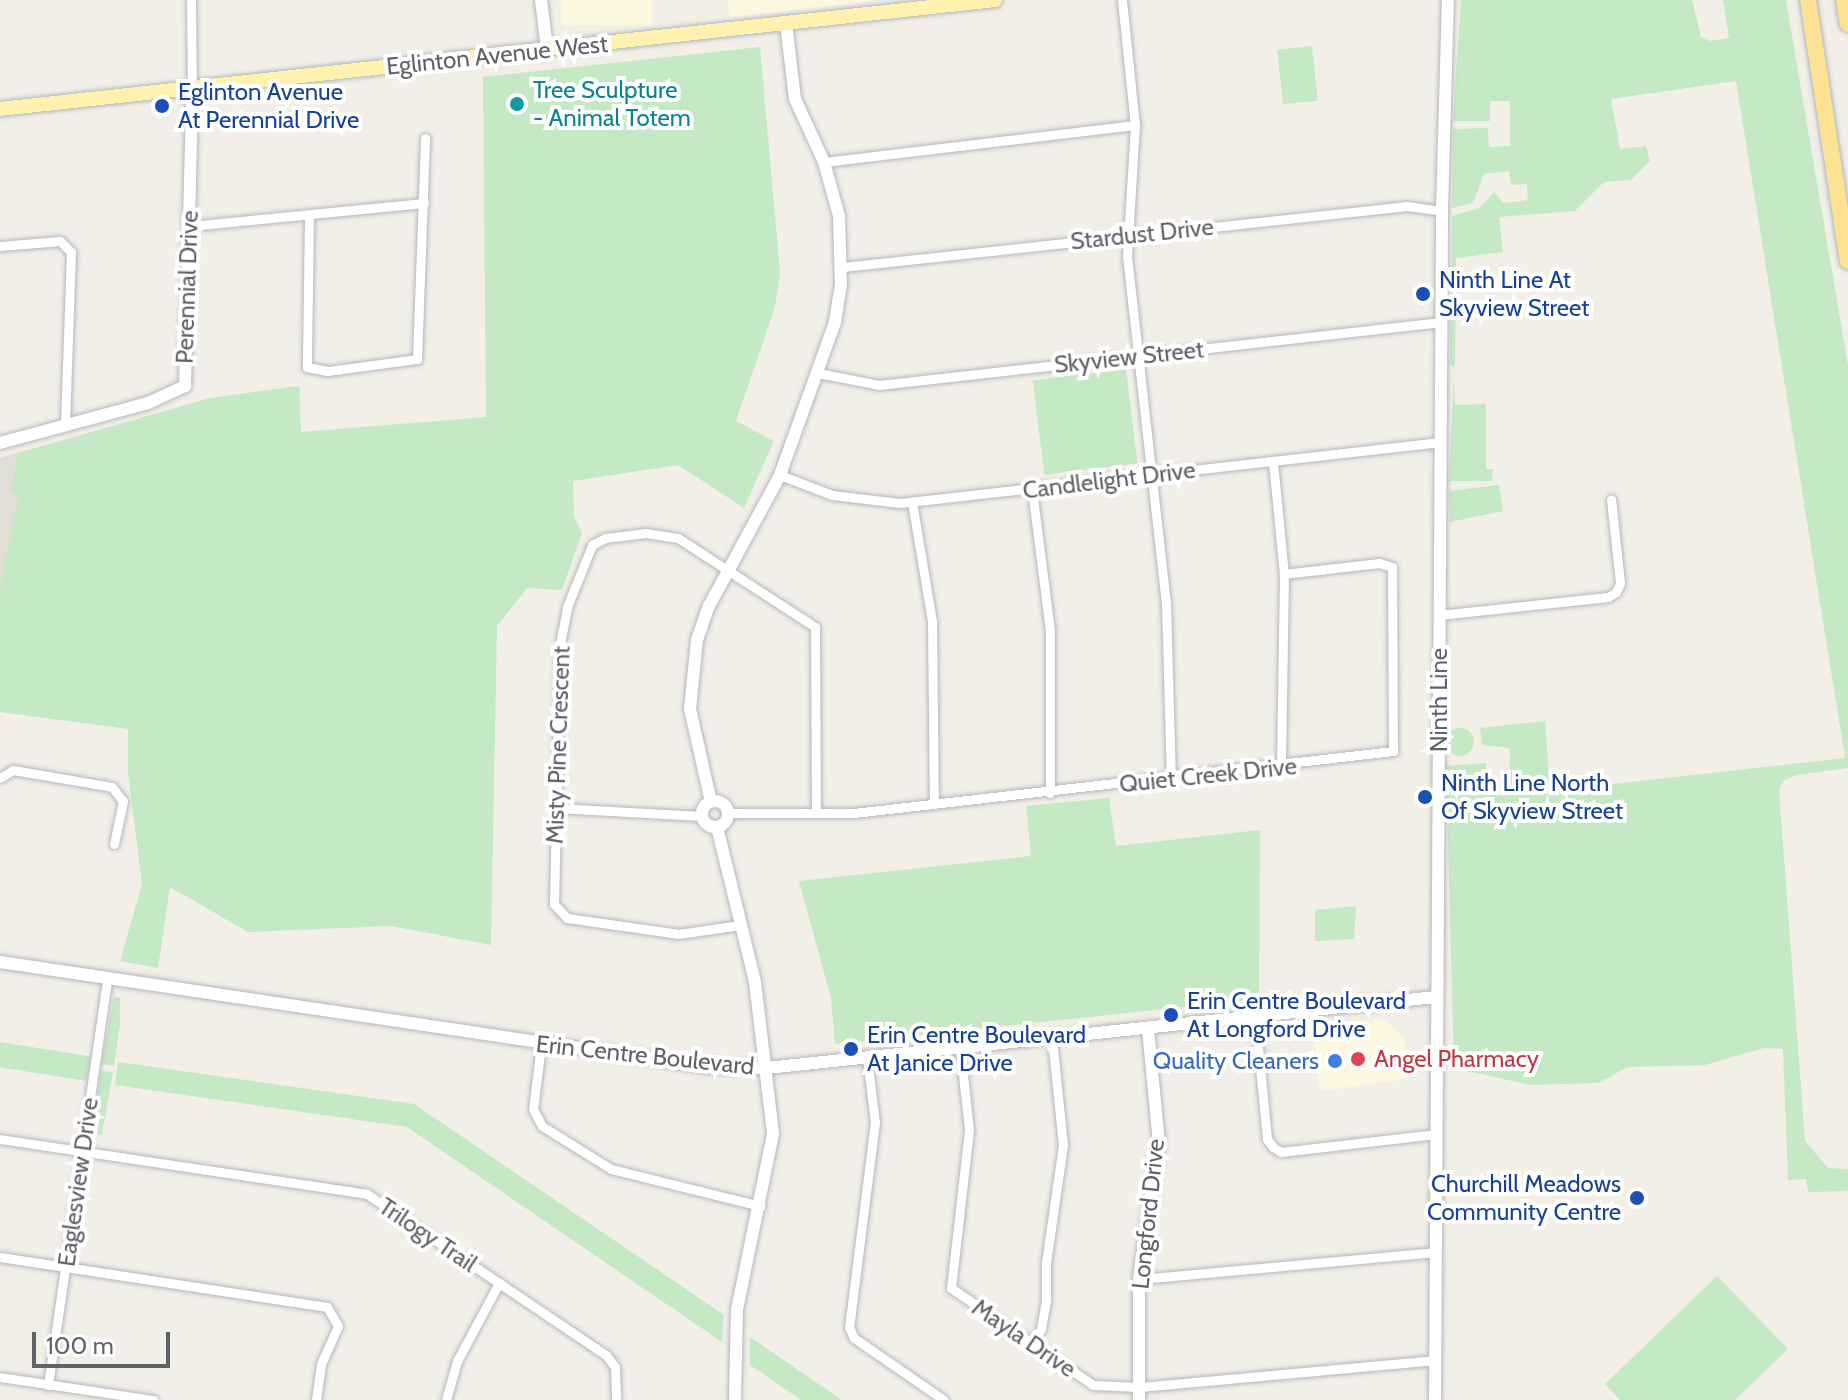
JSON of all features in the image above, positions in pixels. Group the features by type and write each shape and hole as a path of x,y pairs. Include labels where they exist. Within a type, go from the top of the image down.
{"highway":[{"path":"1808,0 1848,261"},
{"path":"1844,0 1848,24"}],"main road":[{"name":"Eglinton Avenue West","path":"0,109 995,0"}],"street":[{"path":"191,0 192,89"},
{"path":"541,0 547,49"},
{"path":"1122,0 1135,125 1127,236 1166,603 1171,779"},
{"name":"Ninth Line","path":"1435,1400 1442,211 1448,0"},
{"path":"711,802 692,722 691,676 702,624 780,475 835,322 843,267 839,216 824,162 795,99 786,24"},
{"name":"Perennial Drive","path":"0,443 148,403 185,386 192,89"},
{"path":"824,162 1135,125"},
{"path":"309,215 305,362 314,371 328,371 417,359 425,138"},
{"path":"189,226 424,203"},
{"name":"Stardust Drive","path":"843,267 1407,206 1442,211"},
{"path":"0,246 60,241 71,252 65,426"},
{"name":"Skyview Street","path":"818,373 879,385 1441,322"},
{"name":"Candlelight Drive","path":"780,475 850,499 912,502 1441,442"},
{"path":"1273,462 1284,574 1281,766"},
{"path":"1032,490 1050,630 1050,793"},
{"path":"1439,615 1608,597 1620,583 1611,499"},
{"path":"912,502 932,621 934,804"},
{"name":"Misty Pine Crescent","path":"729,569 664,535 605,538 592,545 563,626 554,904 567,918 679,934 740,925"},
{"name":"Quiet Creek Drive","path":"728,813 816,812 934,804 1383,756 1397,742 1392,567 1379,563 1284,574"},
{"path":"729,569 815,627 816,812"},
{"path":"0,778 13,770 112,787 123,801 114,844"},
{"path":"711,802 723,804 728,813 717,827"},
{"path":"700,816 711,802"},
{"path":"556,808 700,816 717,827 755,982 773,1134 761,1206 737,1309 735,1400"},
{"name":"Erin Centre Boulevard","path":"0,962 541,1045 707,1067 767,1068 1436,997"},
{"name":"Eaglesview Drive","path":"48,1385 107,979"},
{"path":"1255,1016 1267,1139 1273,1147 1281,1152 1436,1134"},
{"name":"Longford Drive","path":"1139,1393 1139,1279 1159,1143 1148,1028"},
{"path":"1032,1344 1041,1329 1046,1301 1046,1263 1063,1145 1052,1038"},
{"path":"541,1045 533,1109 542,1126 611,1169 761,1206"},
{"name":"Mayla Drive","path":"960,1048 969,1130 951,1288 1093,1385 1139,1393 1435,1360"},
{"path":"867,1058 875,1122 849,1327 854,1338 944,1400"},
{"name":"Trilogy Trail","path":"0,1139 367,1194 609,1357 616,1371 616,1400"},
{"path":"1139,1279 1435,1252"},
{"path":"0,1257 327,1307 338,1326 321,1364 316,1400"},
{"path":"446,1400 457,1361 499,1283"},
{"path":"0,1377 153,1400"}],"shaded area":[{"path":"562,0 652,0 652,25 562,25"},
{"path":"728,0 879,0 730,17"},
{"path":"33,448 0,648 0,458"},
{"path":"1385,1019 1405,1038 1405,1079 1320,1091 1313,1027"}],"green space":[{"path":"1461,0 1692,0 1701,37 1710,41 1729,38 1723,0 1786,0 1848,366 1848,768 1797,775 1784,780 1779,790 1805,1141 1828,1168 1848,1169 1848,1191 1808,1192 1806,1179 1788,1180 1783,1049 1764,1048 1705,1065 1628,1067 1598,1083 1531,1085 1454,1068 1446,766 1486,763 1486,785 1509,785 1510,748 1482,745 1480,728 1545,721 1550,791 1845,758 1736,81 1611,99 1620,149 1646,146 1650,161 1631,180 1604,182 1575,211 1499,217 1503,252 1456,258 1455,367 1450,364 1452,216 1479,208 1494,192 1503,203 1528,200 1527,184 1511,185 1509,171 1484,174 1473,203 1452,208 1453,129 1488,128 1489,147 1510,146 1510,101 1490,101 1490,121 1453,121"},
{"path":"1312,46 1318,101 1283,104 1277,50"},
{"path":"760,47 780,273 775,307 736,421 774,441 744,508 678,465 573,481 574,516 582,533 562,590 527,588 497,626 491,945 391,926 248,932 170,887 158,968 120,961 142,884 128,774 128,729 0,712 0,588 19,494 11,492 18,453 210,398 299,386 301,432 486,417 483,77"},
{"path":"1126,369 1138,463 1044,475 1033,380"},
{"path":"1454,376 1455,405 1486,404 1486,469 1493,469 1492,481 1449,481"},
{"path":"1499,485 1503,511 1450,522 1449,491"},
{"path":"1460,728 1470,732 1474,742 1470,752 1460,756 1450,752 1446,742 1450,732"},
{"path":"1109,798 1116,846 1260,830 1259,999 835,1044 831,998 799,881 1031,856 1026,806"},
{"path":"1356,906 1354,939 1315,941 1315,910"},
{"path":"114,997 120,998 120,1023 114,1066 101,1064"},
{"path":"0,1042 91,1056 87,1081 0,1067"},
{"path":"118,1062 414,1104 724,1315 722,1342 407,1127 115,1085"},
{"path":"101,1071 113,1072 102,1135 93,1134"},
{"path":"1717,1276 1788,1349 1735,1400 1620,1400 1605,1384"},
{"path":"750,1337 842,1400 801,1400 750,1365"}],"place":[{"name":"Tree Sculpture - Animal Totem","path":"517,104"},
{"name":"Eglinton Avenue At Perennial Drive","path":"162,106"},
{"name":"Ninth Line At Skyview Street","path":"1423,294"},
{"name":"Ninth Line North Of Skyview Street","path":"1425,797"},
{"name":"Erin Centre Boulevard At Longford Drive","path":"1171,1015"},
{"name":"Erin Centre Boulevard At Janice Drive","path":"851,1049"},
{"name":"Angel Pharmacy","path":"1358,1059"},
{"name":"Quality Cleaners","path":"1335,1061"},
{"name":"Churchill Meadows Community Centre","path":"1637,1198"}]}
